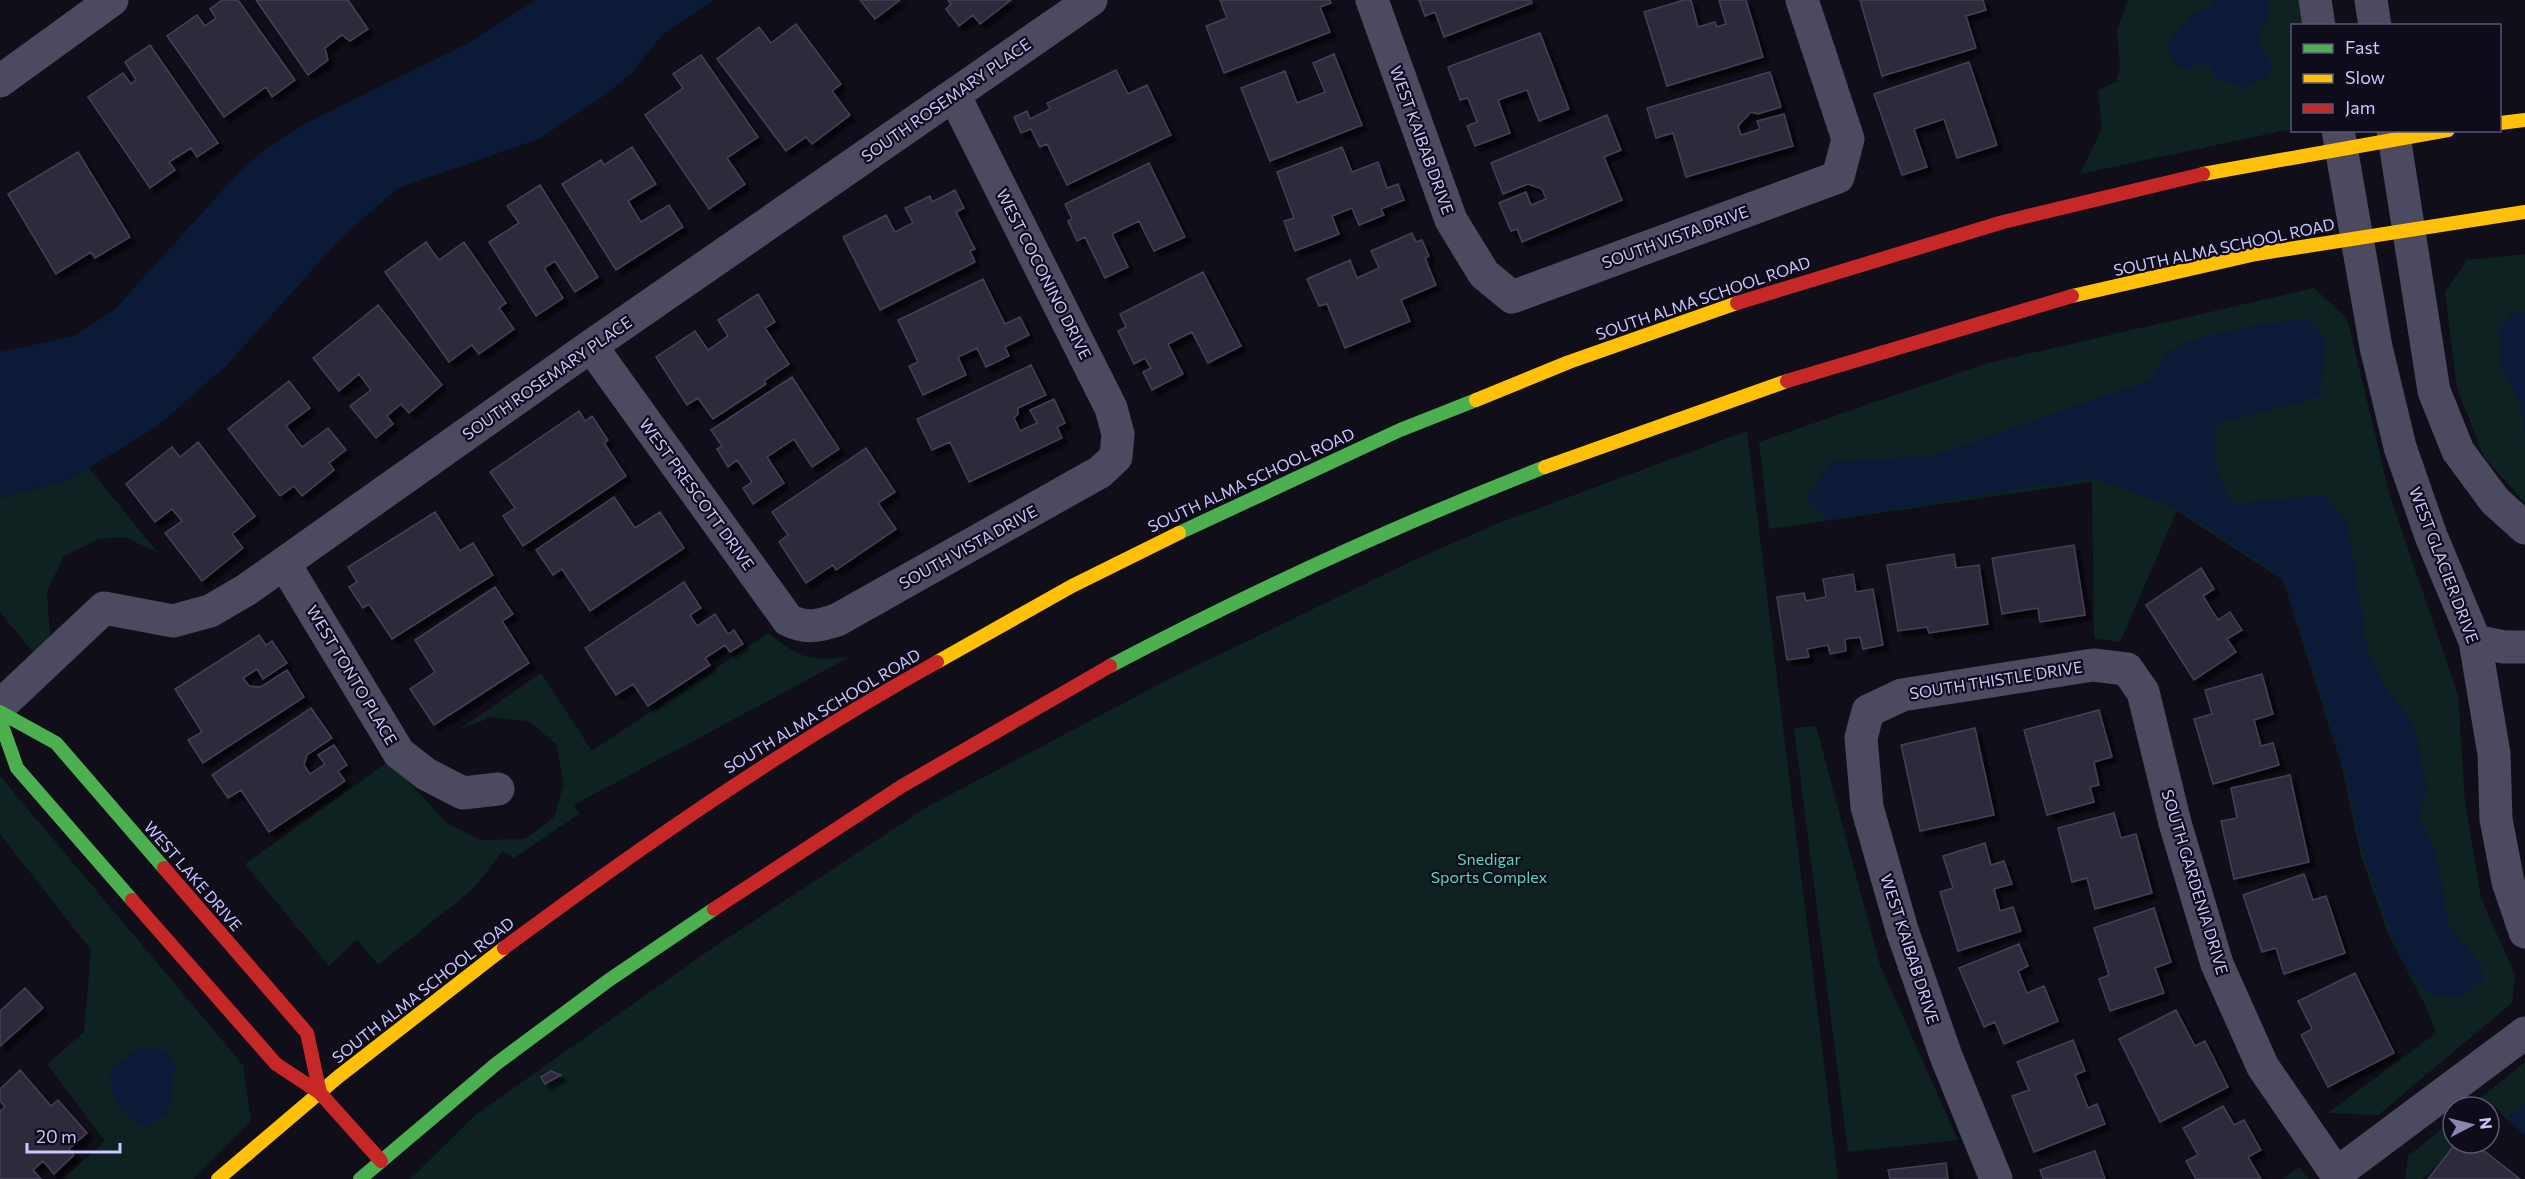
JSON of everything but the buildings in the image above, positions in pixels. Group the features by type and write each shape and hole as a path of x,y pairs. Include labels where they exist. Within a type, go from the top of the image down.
{"main road":[{"path":"2501,123 2525,120"},
{"name":"SOUTH ALMA SCHOOL ROAD","path":"219,1179 274,1128 369,1052 544,916 660,833 754,771 1023,611 1193,523 1364,445 1500,388 1644,334 1819,275 2070,203 2339,139 2421,132"},
{"name":"SOUTH ALMA SCHOOL ROAD","path":"360,1179 425,1121 601,986 878,799 1089,677 1227,606 1385,532 1548,465 1814,371 2025,309 2168,272 2358,236 2525,212"},
{"name":"WEST LAKE DRIVE","path":"0,712 56,743 307,1033 320,1093"},
{"name":"WEST LAKE DRIVE","path":"0,720 17,768 276,1064 320,1093 381,1161"}],"street":[{"path":"0,81 112,0"},
{"name":"SOUTH ROSEMARY PLACE","path":"0,706 104,608 173,621 210,611 246,590 591,346 1091,0"},
{"name":"WEST KAIBAB DRIVE","path":"1372,0 1451,220 1484,273 1512,297"},
{"name":"SOUTH VISTA DRIVE","path":"1512,297 1838,177 1848,139 1802,0"},
{"path":"2315,0 2319,24"},
{"path":"2371,0 2375,24"},
{"name":"WEST COCONINO DRIVE","path":"954,95 1111,408 1118,434 1116,457"},
{"path":"2394,134 2434,392 2458,451 2495,501 2525,528"},
{"name":"WEST GLACIER DRIVE","path":"2339,139 2376,346 2400,447 2431,536 2475,641 2494,754 2496,819 2508,882 2525,932"},
{"name":"WEST PRESCOTT DRIVE","path":"591,346 788,620 798,625 814,627"},
{"name":"SOUTH VISTA DRIVE","path":"814,627 837,620 1100,472 1116,457"},
{"name":"WEST TONTO PLACE","path":"284,564 399,753 426,774 463,793 498,789"},
{"path":"2475,641 2504,647 2525,646"},
{"name":"SOUTH THISTLE DRIVE","path":"1868,711 1902,695 2092,665 2127,669"},
{"name":"SOUTH GARDENIA DRIVE","path":"2127,669 2143,692 2175,823 2217,964 2263,1067 2338,1177"},
{"name":"WEST KAIBAB DRIVE","path":"1868,711 1861,738 1867,807 1902,930 1946,1056 1996,1179"},
{"path":"2338,1177 2525,1033"}],"green space":[{"path":"2128,0 2298,0 2302,24 2291,24 2291,129 2080,174 2102,128 2098,90 2116,82 2120,67 2117,31"},
{"path":"2525,254 2525,503 2484,457 2457,388 2445,292 2467,260"},
{"path":"2314,288 2347,318 2390,496 2458,695 2465,802 2481,898 2515,975 2512,1003 2378,1115 2328,1113 2436,1033 2428,1011 2387,931 2360,852 2342,767 2283,580 2177,511 2120,642 2094,638 2092,482 1769,529 1759,442 1988,363"},
{"name":"Snedigar Sports Complex","path":"1747,431 1838,1179 410,1179 474,1116 708,951 927,807 1169,679 1412,561 1496,524"},
{"path":"89,468 157,552 124,537 99,539 64,556 47,591 50,637 33,652 0,612 0,498 69,480"},
{"path":"768,633 789,649 806,656 814,658 850,657 574,805 579,814 514,858 503,851 473,889 378,965 357,939 329,966 245,864 389,761 446,822 480,840 525,839 554,817 564,784 556,744 530,722 492,717 458,730 541,673 592,751"},
{"path":"1816,726 1880,965 1958,1140 1848,1152 1794,728"},
{"path":"0,776 243,1065 251,1121 193,1179 63,1179 105,1141 47,1064 84,1032 91,950 0,834"},
{"path":"2525,1062 2525,1103 2507,1120 2501,1113 2501,1095 2484,1095"},
{"path":"2441,1130 2441,1155 2448,1155 2423,1179 2405,1179 2408,1156"},
{"path":"2299,1167 2309,1179 2283,1179"}],"water":[{"path":"536,0 714,0 662,35 632,73 605,95 539,139 398,188 340,239 226,366 156,427 69,480 0,498 0,352 73,336 114,310 242,169 267,148 304,124 468,43"},
{"path":"2214,0 2268,0 2271,11 2257,39 2272,65 2269,77 2257,80 2244,90 2233,83 2217,80 2209,66 2198,63 2187,71 2175,63 2166,44 2193,14 2206,9"},
{"path":"2525,311 2525,436 2519,402 2501,367 2498,329 2514,312"},
{"path":"2308,318 2326,339 2320,397 2215,424 2214,446 2219,476 2234,504 2322,494 2348,523 2368,652 2386,688 2414,724 2427,788 2419,819 2435,849 2449,926 2478,961 2484,979 2461,998 2432,996 2408,971 2390,932 2363,852 2344,769 2284,579 2179,509 2093,478 1826,520 1806,498 1831,462 1936,455 2152,379 2166,354 2198,339 2236,329"},
{"path":"140,1047 166,1050 176,1064 168,1115 144,1128 118,1103 114,1097 110,1080 110,1069"},
{"path":"2525,1103 2525,1135 2507,1120"}],"traffic: fast":[{"path":"1179,533 1400,430 1476,400"},
{"path":"1110,666 1324,560 1545,467"},
{"path":"0,712 56,743 164,868"},
{"path":"0,720 17,768 132,900"},
{"path":"360,1179 496,1064 609,980 714,909"}],"traffic: slow":[{"path":"2501,123 2525,120"},
{"path":"2203,174 2437,132"},
{"path":"2072,296 2256,254 2525,212"},
{"path":"1476,400 1569,362 1737,303"},
{"path":"1545,467 1787,381"},
{"path":"937,662 1072,586 1179,533"},
{"path":"218,1179 338,1077 504,948"}],"traffic: jam":[{"path":"1737,303 2003,222 2203,174"},
{"path":"1787,381 2072,296"},
{"path":"504,948 662,834 770,762 937,662"},
{"path":"714,909 902,786 1110,666"},
{"path":"164,868 307,1033 320,1093"},
{"path":"132,900 276,1064 320,1093 381,1161"}]}
